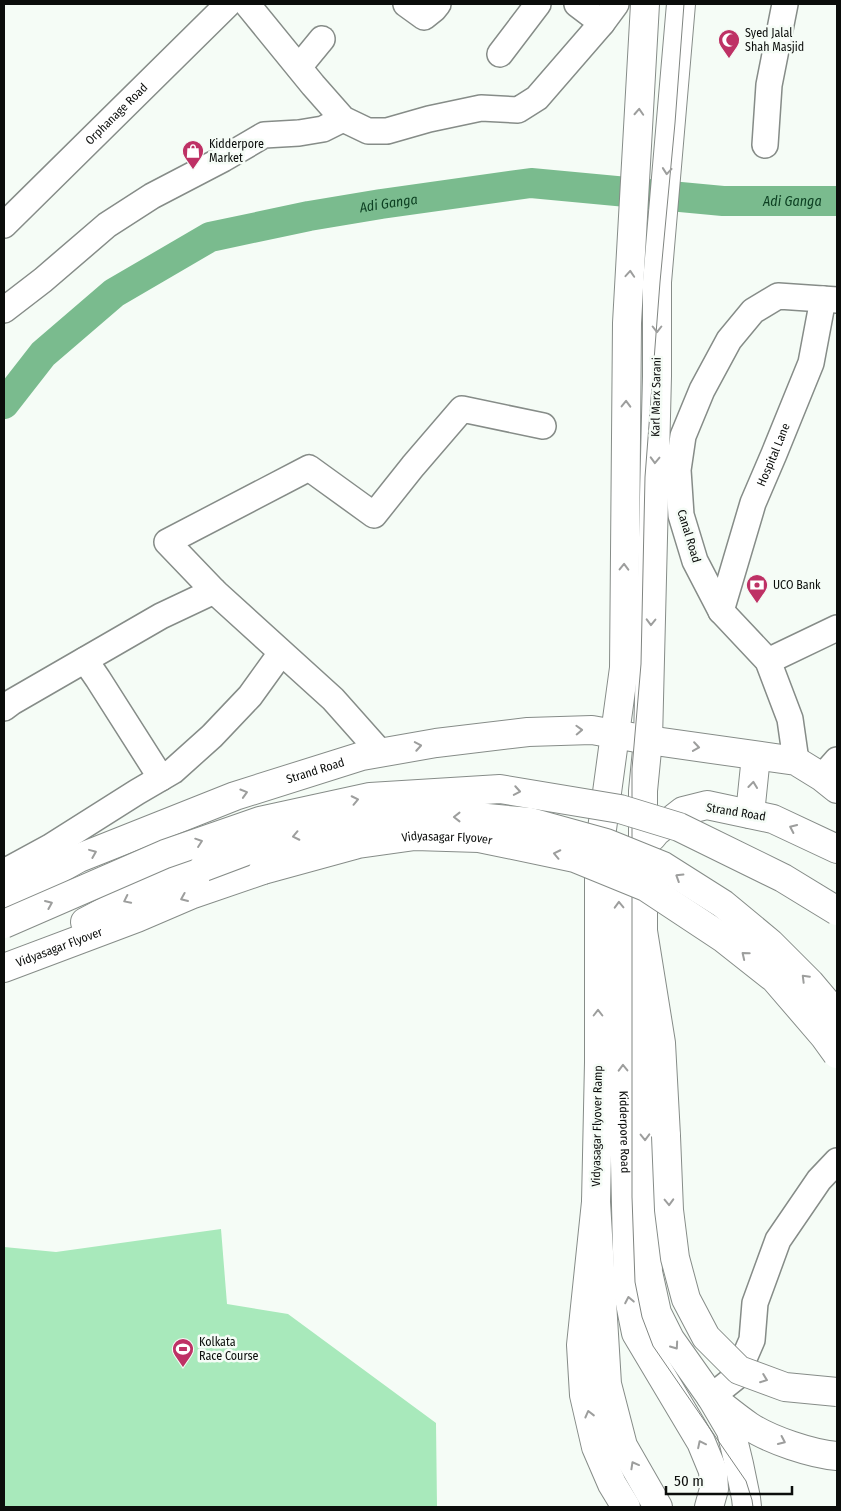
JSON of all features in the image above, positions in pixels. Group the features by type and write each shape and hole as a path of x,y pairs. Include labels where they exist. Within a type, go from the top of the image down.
{"main road":[{"path":"614,734 624,668 627,323 644,4"},
{"name":"Karl Marx Sarani","path":"643,791 648,740 657,376 657,282 681,4"},
{"path":"627,323 657,282"},
{"name":"Strand Road","path":"4,900 79,858 234,796 362,756 436,743 528,732 592,730 796,761"},
{"name":"Vidyasagar Flyover Ramp","path":"614,734 599,851 599,1062 596,1202 607,1384 623,1446 658,1507"},
{"name":"Kidderpore Road","path":"614,734 628,1293 636,1333 662,1380 701,1442 713,1471 714,1489 709,1507"},
{"path":"750,814 756,756"},
{"path":"796,761 832,775"},
{"path":"4,924 166,854 260,821 370,797 500,789 620,809 679,827 782,878 837,911"},
{"name":"Kidderpore Road","path":"643,791 643,1050 648,1272 657,1313 670,1339 711,1397 731,1432 747,1507"},
{"name":"Strand Road","path":"643,848 656,832 683,811 707,805 774,819 837,849"},
{"path":"4,967 127,900 204,867 273,841 360,822 417,817 476,816 530,822 606,843 663,866 722,904 770,943 810,983 837,1015"},
{"name":"Vidyasagar Flyover","path":"4,967 137,918 194,894 263,870 358,844 415,836 479,838 575,858 646,887 723,938 775,979 837,1054"},
{"path":"643,931 661,1043 669,1210 675,1258 686,1299 706,1337 739,1370 785,1388 837,1392"},
{"path":"596,1202 581,1345 584,1394 596,1447 612,1484 626,1507"},
{"path":"711,1397 750,1427 790,1445 837,1456"},
{"path":"713,1471 739,1464"}],"street":[{"name":"Orphanage Road","path":"4,225 228,4"},
{"path":"248,4 343,119 368,131 387,131 429,119 481,108 518,110 538,98 609,13 577,4"},
{"path":"406,4 424,17 438,4"},
{"path":"500,54 538,4"},
{"path":"765,145 769,85 785,4"},
{"path":"299,67 322,39"},
{"path":"4,310 43,280 107,225 152,196 264,135 299,133 323,129 343,119"},
{"name":"Canal Road","path":"796,761 790,719 768,661 721,610 695,561 681,515 678,470 683,436 702,390 729,340 753,311 778,296 830,300"},
{"name":"Hospital Lane","path":"721,610 753,503 811,363 830,300"},
{"path":"381,753 333,699 214,591 167,542 309,468 374,515 462,409 543,426"},
{"path":"4,708 161,616 214,591"},
{"path":"768,661 837,628"},
{"path":"4,872 50,847 173,771 212,736 250,696 281,653"},
{"path":"84,660 161,778"},
{"path":"711,1397 736,1377 752,1340 754,1303 778,1240 819,1180 837,1161"}],"green space":[{"name":"Kolkata Race Course","path":"221,1229 227,1304 288,1314 436,1423 437,1507 4,1507 4,1247 56,1252"}],"waterway":[{"name":"Adi Ganga","path":"4,404 43,354 114,293 210,237 309,216 531,183 723,201 837,201"}],"tram line":[{"path":"684,4 645,477 641,664 632,769 632,1197 635,1282 642,1317 653,1346 746,1481 753,1507"}],"place":[{"name":"Syed Jalal Shah Masjid","path":"729,59"},
{"name":"Kidderpore Market","path":"193,170"},
{"name":"UCO Bank","path":"757,604"},
{"name":"Kolkata Race Course","path":"183,1368"}]}
